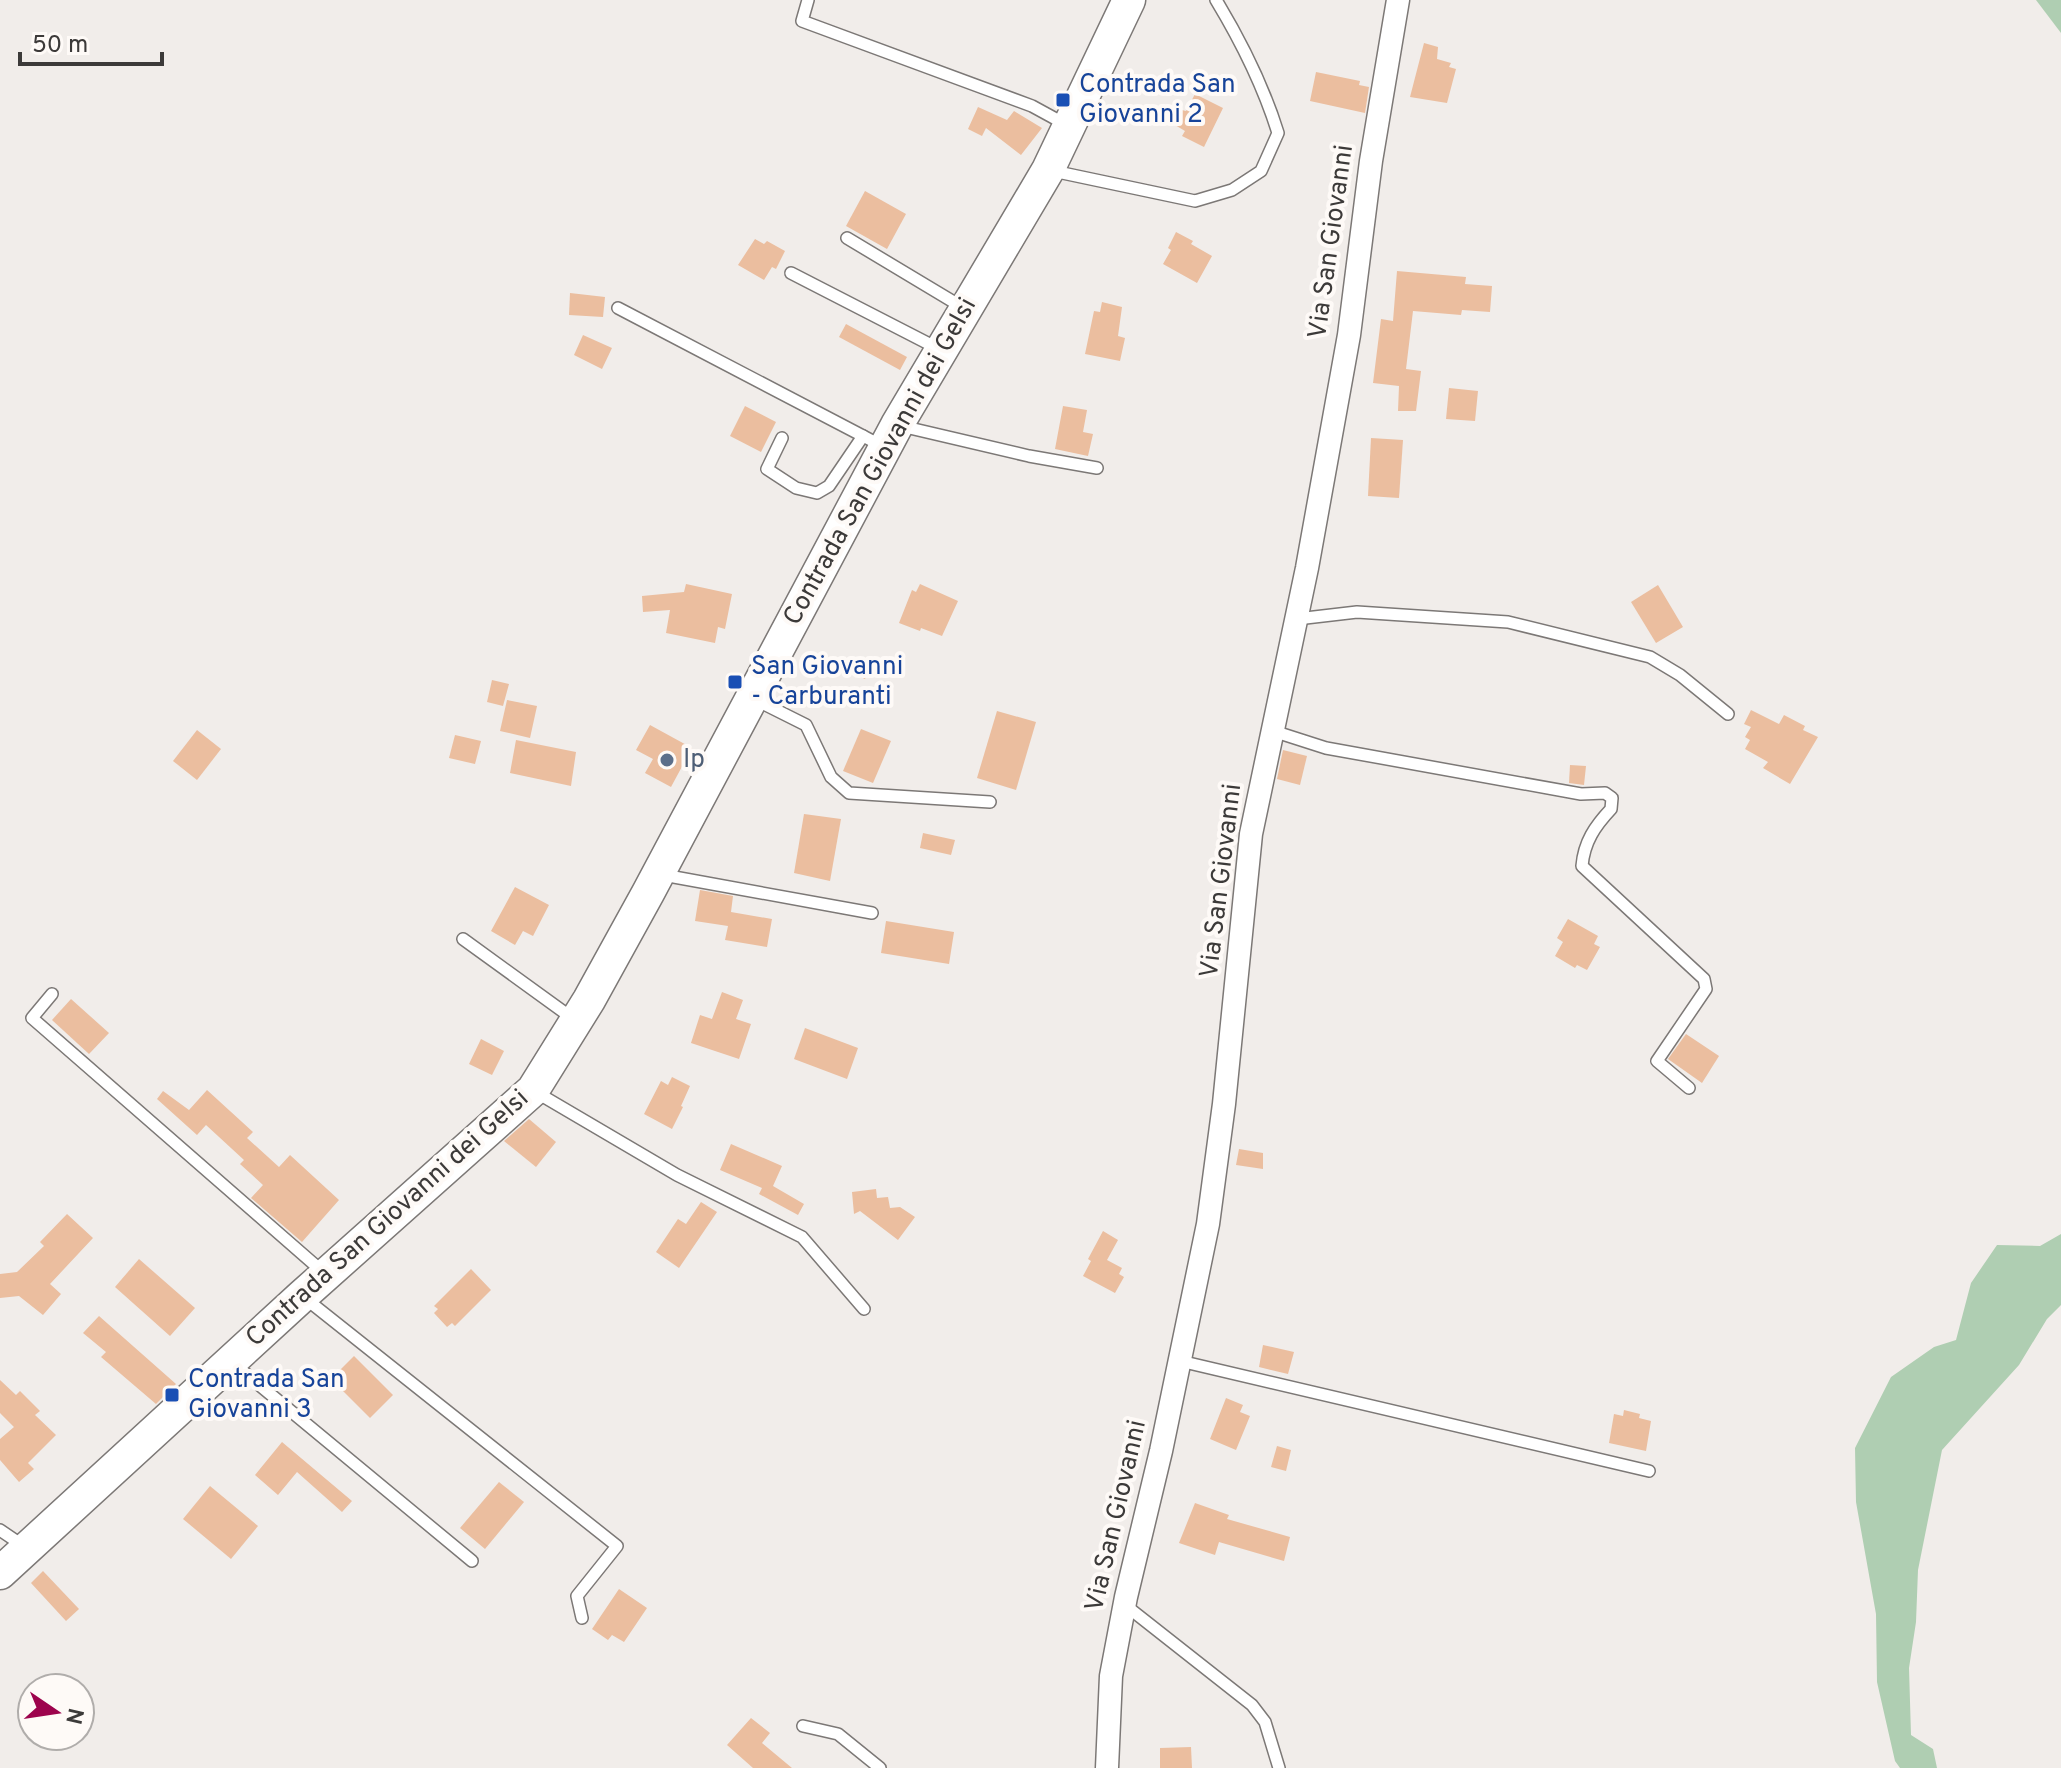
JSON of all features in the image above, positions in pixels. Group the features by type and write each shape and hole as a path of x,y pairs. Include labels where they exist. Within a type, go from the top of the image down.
{"main road":[{"name":"Contrada San Giovanni dei Gelsi","path":"0,1573 13,1538 230,1361 533,1090 576,1021 661,869 882,436 941,351 1048,170 1129,0"}],"street":[{"name":"Via San Giovanni","path":"1107,1768 1111,1676 1208,1224 1228,1073 1251,834 1297,619 1349,335 1371,161 1398,0"}],"lane":[{"path":"808,0 802,21 1032,106 1069,127"},
{"path":"1048,170 1195,201 1232,190 1261,171 1278,133 1246,50 1216,0"},
{"path":"847,238 966,310"},
{"path":"791,273 941,351"},
{"path":"618,308 882,436 1097,468"},
{"path":"782,438 767,469 796,488 817,493 829,486 882,436"},
{"path":"1297,619 1357,612 1508,622 1650,657 1680,675 1728,714"},
{"path":"750,697 806,725 831,777 849,793 990,802"},
{"path":"1273,731 1326,748 1581,794 1605,793 1612,798 1611,809 1583,849 1582,866 1704,979 1706,989 1657,1061 1689,1088"},
{"path":"661,869 674,877 872,913"},
{"path":"463,939 576,1021"},
{"path":"52,994 32,1018 327,1275"},
{"path":"533,1090 677,1175 802,1237 864,1309"},
{"path":"302,1296 617,1546 577,1596 582,1618"},
{"path":"230,1361 472,1561"},
{"path":"1180,1361 1649,1471"},
{"path":"1125,1604 1252,1705 1265,1722 1279,1768"},
{"path":"803,1726 838,1734 880,1768"}],"green space":[{"path":"2036,0 2061,0 2061,33"},
{"path":"2061,1234 2061,1305 2047,1319 2019,1365 1942,1450 1918,1570 1916,1622 1909,1668 1911,1735 1933,1749 1937,1768 1900,1768 1895,1761 1877,1682 1876,1614 1856,1502 1855,1448 1891,1377 1934,1347 1956,1340 1971,1283 1997,1245 2040,1246"}],"building":[{"path":"1424,43 1438,47 1437,59 1451,63 1449,67 1456,69 1447,103 1410,97"},
{"path":"1316,72 1360,81 1359,85 1369,87 1365,113 1310,101"},
{"path":"1195,94 1223,108 1204,147 1182,136 1185,131 1175,125"},
{"path":"978,107 1007,120 1014,111 1042,128 1021,155 986,128 982,136 968,129"},
{"path":"865,191 906,214 887,249 846,226"},
{"path":"1176,232 1212,256 1197,283 1163,264"},
{"path":"755,239 764,244 767,241 785,251 776,269 772,267 764,280 738,265"},
{"path":"1397,271 1466,277 1465,284 1492,286 1490,312 1462,310 1461,315 1413,311 1406,369 1421,371 1416,411 1398,411 1399,386 1373,383 1381,319 1393,321"},
{"path":"570,293 605,297 603,317 569,315"},
{"path":"1102,302 1122,307 1118,336 1125,338 1120,361 1085,354 1094,311 1100,312"},
{"path":"846,324 907,357 900,370 839,337"},
{"path":"583,335 612,348 602,369 574,355"},
{"path":"1449,388 1478,391 1475,421 1446,419"},
{"path":"745,406 776,422 761,452 730,436"},
{"path":"1063,406 1087,410 1083,432 1093,434 1088,456 1055,449"},
{"path":"1371,438 1403,440 1399,498 1368,496"},
{"path":"686,584 732,594 725,629 718,627 715,643 666,633 670,610 643,612 642,596 684,592"},
{"path":"920,584 958,601 942,636 899,623 912,590 916,592"},
{"path":"1658,585 1683,627 1656,643 1631,602"},
{"path":"852,657 871,666 865,679 846,670"},
{"path":"492,680 509,684 503,706 487,702"},
{"path":"507,700 537,706 530,738 500,731"},
{"path":"1751,710 1779,724 1784,715 1818,737 1790,784 1763,768 1768,762 1745,749 1750,740 1745,737 1751,727 1744,724"},
{"path":"997,711 1036,722 1016,790 977,778"},
{"path":"650,725 692,748 671,787 645,773 653,759 636,750"},
{"path":"861,729 891,741 873,783 843,771"},
{"path":"197,730 221,749 197,780 173,761"},
{"path":"455,735 481,741 475,764 449,758"},
{"path":"516,740 576,752 571,786 510,773"},
{"path":"1283,750 1307,756 1300,785 1277,779"},
{"path":"1570,765 1586,766 1584,785 1569,783"},
{"path":"804,814 841,819 830,881 794,873"},
{"path":"923,833 955,840 951,855 920,848"},
{"path":"515,887 549,905 533,936 523,931 515,945 491,931"},
{"path":"700,890 733,896 731,912 772,919 767,947 725,940 728,926 695,921"},
{"path":"1568,919 1598,936 1594,944 1600,947 1587,970 1577,965 1575,968 1555,956 1563,942 1557,938"},
{"path":"886,921 954,932 949,964 881,953"},
{"path":"722,992 743,1000 736,1019 751,1024 739,1059 691,1043 700,1015 712,1019"},
{"path":"71,999 109,1033 89,1054 52,1020"},
{"path":"805,1028 858,1048 847,1079 794,1059"},
{"path":"1686,1034 1719,1056 1702,1083 1668,1059"},
{"path":"481,1039 504,1051 492,1075 469,1064"},
{"path":"672,1077 690,1086 672,1129 644,1114 661,1081 668,1085"},
{"path":"207,1090 253,1132 247,1138 279,1167 290,1155 339,1200 302,1242 251,1198 263,1185 240,1164 244,1160 206,1125 197,1135 157,1099 163,1091 189,1110"},
{"path":"529,1119 556,1142 536,1167 504,1141"},
{"path":"731,1144 782,1166 773,1186 804,1204 798,1215 759,1194 762,1188 720,1170"},
{"path":"1239,1149 1263,1153 1263,1169 1236,1165"},
{"path":"876,1189 877,1198 888,1197 890,1208 900,1207 915,1217 898,1240 860,1211 854,1214 852,1192"},
{"path":"701,1202 717,1212 679,1268 656,1252 678,1219 686,1224"},
{"path":"67,1214 93,1238 50,1284 61,1294 43,1315 19,1296 0,1298 0,1274 17,1272 44,1246 40,1242"},
{"path":"1103,1231 1118,1240 1107,1260 1122,1268 1119,1274 1124,1277 1115,1293 1083,1276"},
{"path":"139,1259 195,1308 170,1336 115,1287"},
{"path":"471,1269 491,1290 455,1326 452,1323 447,1327 434,1313 438,1309 434,1306"},
{"path":"99,1316 176,1384 156,1404 101,1357 106,1352 83,1333"},
{"path":"1263,1345 1294,1352 1288,1374 1259,1367"},
{"path":"354,1356 393,1395 370,1418 331,1379"},
{"path":"0,1380 16,1395 20,1391 40,1411 35,1415 56,1435 28,1463 34,1469 19,1482 0,1460 0,1439 14,1427 0,1413"},
{"path":"1226,1398 1243,1405 1240,1412 1250,1416 1236,1450 1210,1439"},
{"path":"1624,1410 1651,1421 1646,1451 1609,1443 1614,1414 1623,1416"},
{"path":"282,1442 352,1501 342,1512 297,1472 278,1495 255,1475"},
{"path":"1277,1446 1291,1450 1286,1471 1271,1467"},
{"path":"499,1482 524,1502 485,1549 460,1528"},
{"path":"210,1486 258,1526 231,1559 183,1519"},
{"path":"1195,1503 1229,1515 1227,1519 1290,1537 1284,1561 1219,1542 1215,1555 1179,1543"},
{"path":"43,1571 79,1609 66,1621 31,1583"},
{"path":"619,1589 647,1608 624,1642 612,1635 608,1640 592,1629"},
{"path":"751,1718 770,1733 762,1743 792,1768 753,1768 727,1745"},
{"path":"1191,1747 1192,1768 1160,1768 1160,1748"}],"place":[{"name":"Contrada San Giovanni 2","path":"1063,100"},
{"name":"San Giovanni - Carburanti","path":"735,682"},
{"name":"Ip","path":"667,760"},
{"name":"Contrada San Giovanni 3","path":"172,1395"}]}
